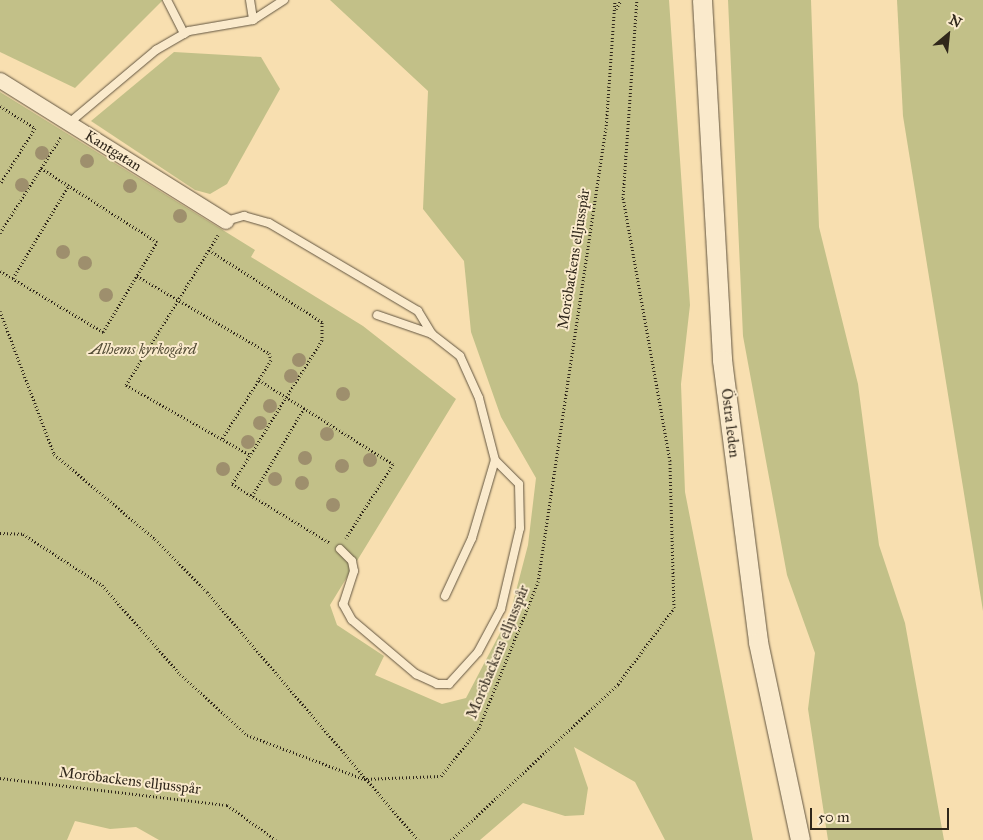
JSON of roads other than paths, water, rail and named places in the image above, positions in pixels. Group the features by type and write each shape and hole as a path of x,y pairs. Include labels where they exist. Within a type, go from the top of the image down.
{"street":[{"name":"Östra leden","path":"702,0 722,360 758,642 800,840"},
{"name":"Kantgatan","path":"0,80 226,221"}],"lane":[{"path":"167,0 184,34"},
{"path":"250,0 253,20"},
{"path":"69,123 156,50 184,34 253,20 284,0"},
{"path":"226,221 244,216 269,222 418,311 432,334"},
{"path":"340,549 352,561 354,571 343,604 346,612 416,674 437,684 449,684 467,667 492,626 516,555 520,528 519,484 495,460 470,375 450,344 432,334 376,315"},
{"path":"445,596 472,538 495,460"}],"park label":[{"name":"Alhems kyrkogård","path":"143,350"}]}
